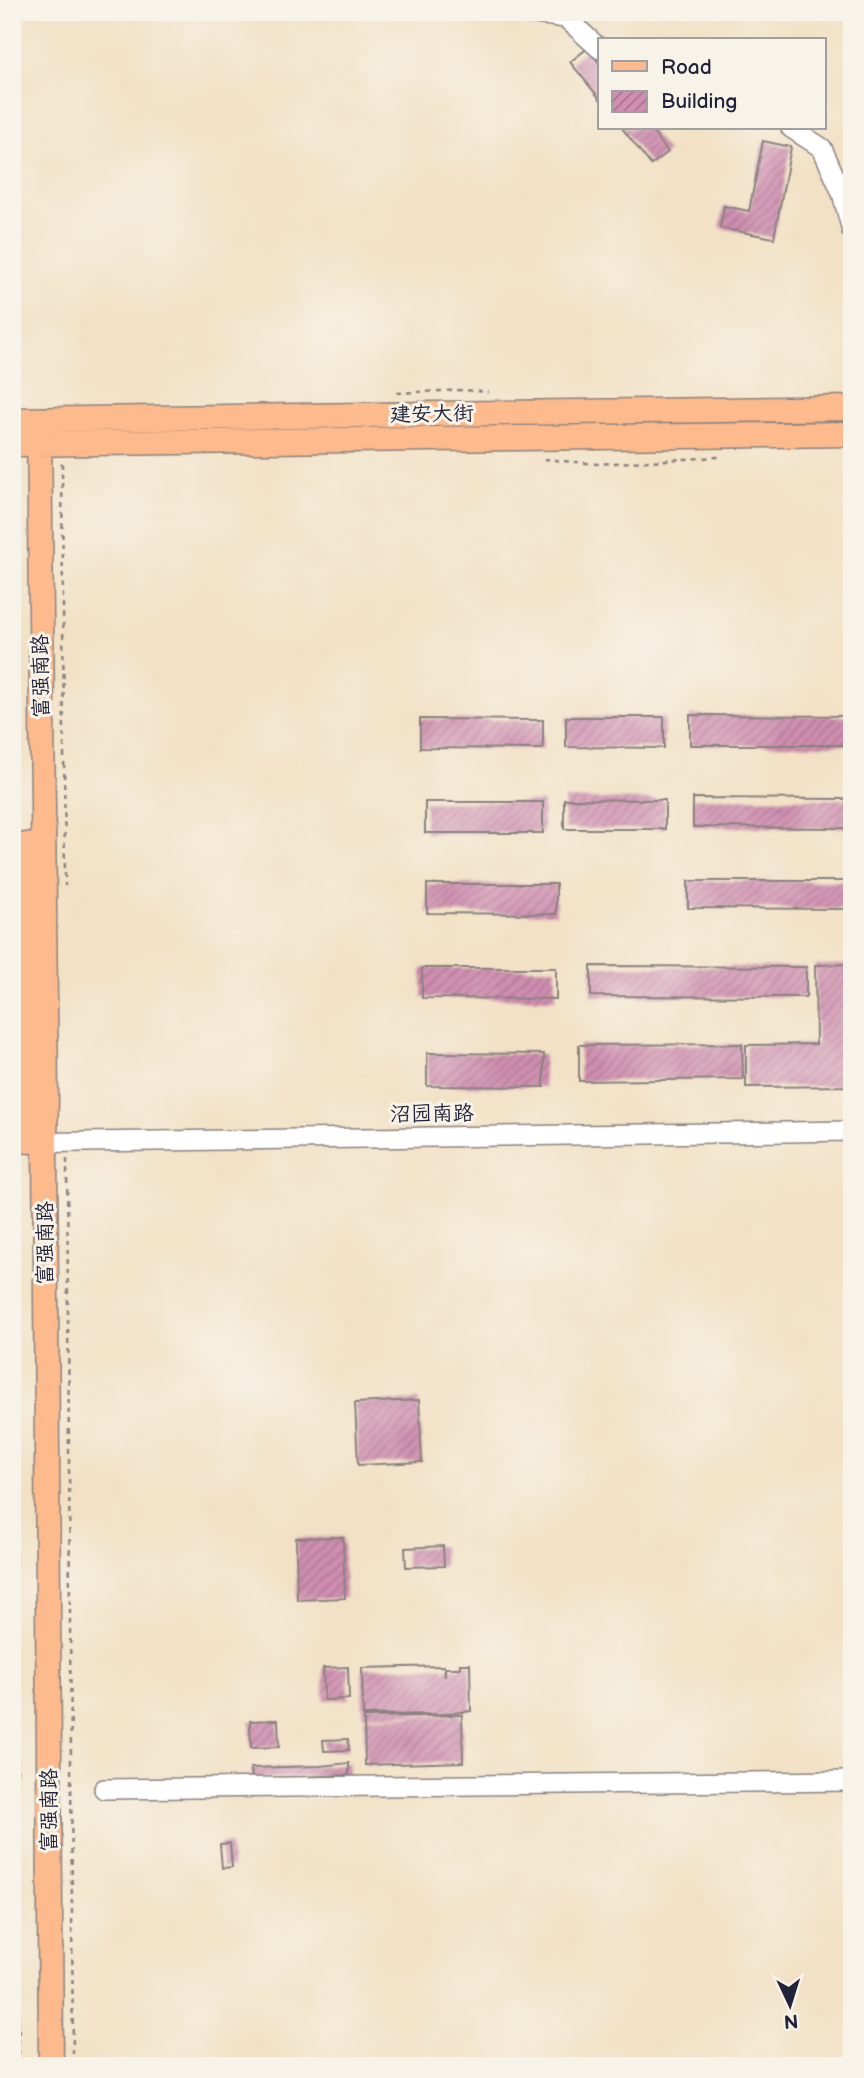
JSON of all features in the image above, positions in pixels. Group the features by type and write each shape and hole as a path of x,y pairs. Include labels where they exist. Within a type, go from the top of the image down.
{"main road":[{"name":"建安大街","path":"30,434 852,408"},
{"name":"建安大街","path":"30,434 852,434"},
{"name":"富强南路","path":"30,434 46,1084 33,1142 35,2066"},
{"name":"富强南路","path":"33,1142 51,2066"}],"street":[{"path":"522,12 566,18 598,47"},
{"path":"794,130 822,148 842,193 852,231"},
{"name":"沼园南路","path":"33,1142 852,1131"},
{"path":"104,1789 852,1781"}],"path":[{"path":"30,434 65,892"},
{"path":"19,2066 33,1142"},
{"path":"33,1142 73,2066"}],"building":[{"path":"588,48 598,61 598,97 570,62"},
{"path":"624,130 651,130 668,152 651,165"},
{"path":"763,141 791,147 774,238 720,228 724,206 749,211"},
{"path":"690,715 850,716 850,745 690,745"},
{"path":"566,717 664,717 664,748 566,747"},
{"path":"420,719 543,720 543,749 420,748"},
{"path":"693,798 846,799 846,828 693,827"},
{"path":"564,799 665,800 665,829 564,829"},
{"path":"425,802 543,802 543,833 425,833"},
{"path":"688,881 848,881 848,909 688,908"},
{"path":"427,884 556,884 556,914 427,913"},
{"path":"852,964 852,1086 746,1087 746,1045 816,1044 815,965"},
{"path":"591,966 806,967 806,997 591,996"},
{"path":"422,968 556,968 556,999 422,998"},
{"path":"742,1044 743,1079 579,1081 579,1045"},
{"path":"427,1053 544,1054 544,1087 427,1086"},
{"path":"419,1400 422,1462 358,1465 355,1403"},
{"path":"343,1537 345,1598 297,1600 296,1538"},
{"path":"443,1546 444,1566 406,1567 405,1548"},
{"path":"460,1664 470,1664 471,1711 363,1715 362,1668 444,1666 445,1677 445,1668 460,1668"},
{"path":"348,1667 349,1699 324,1700 323,1668"},
{"path":"462,1715 463,1762 365,1765 364,1717"},
{"path":"278,1720 279,1747 251,1748 250,1721"},
{"path":"348,1739 349,1750 324,1751 323,1740"},
{"path":"349,1763 349,1775 252,1779 251,1768"},
{"path":"230,1843 232,1867 222,1868 220,1844"}]}
